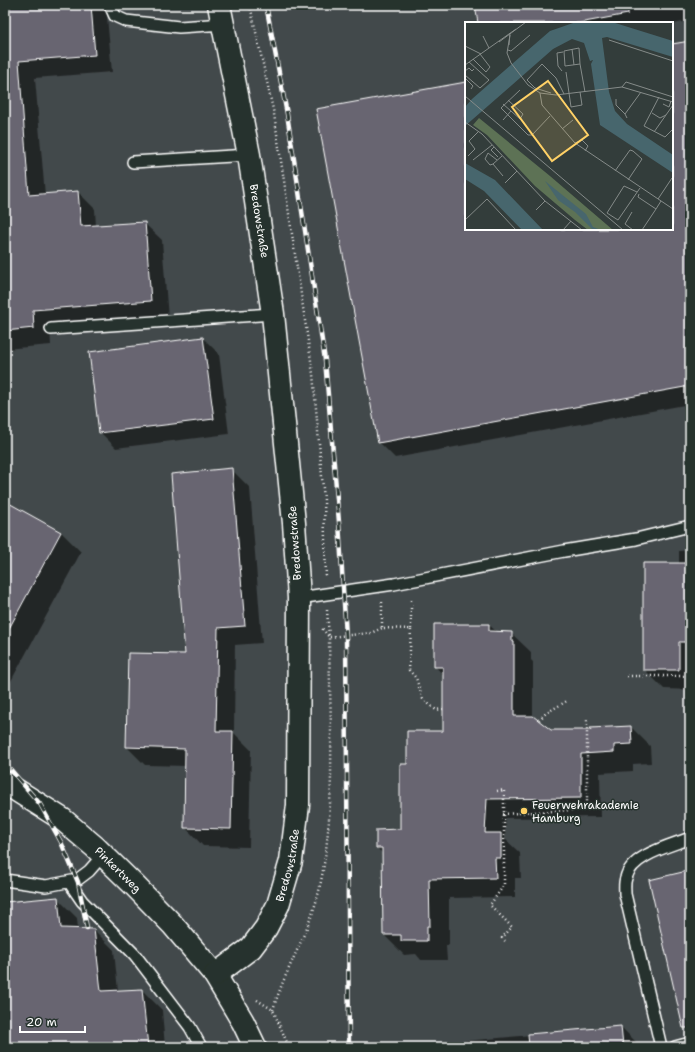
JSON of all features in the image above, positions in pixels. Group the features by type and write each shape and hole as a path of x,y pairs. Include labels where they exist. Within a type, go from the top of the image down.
{"street":[{"name":"Bredowstraße","path":"215,975 252,948 266,928 278,905 291,861 298,805 299,598 294,523 273,314 249,155 222,15"},
{"name":"Pinkertweg","path":"5,783 62,819 103,855 172,924 215,975"},
{"path":"215,975 243,1022 255,1047"}],"lane":[{"path":"110,5 115,16 126,21 179,27 222,15"},
{"path":"133,162 249,155"},
{"path":"51,329 273,314"},
{"path":"299,598 411,581 564,551 636,539 690,526"},
{"path":"661,1047 625,894 626,878 634,863 653,852 690,838"},
{"path":"5,880 46,886 77,880 103,855"},
{"path":"69,882 82,901 135,955 190,1027 201,1047"},
{"path":"675,1047 690,1043"}],"path":[{"path":"250,5 274,114 313,374 324,500 326,594 329,637 330,795 326,852 311,919 279,991 274,1010 289,1047"},
{"path":"411,581 409,670 416,678 423,699 436,710 443,709"},
{"path":"382,628 383,586"},
{"path":"320,626 329,637"},
{"path":"329,637 371,633 382,628 411,629"},
{"path":"627,676 690,676"},
{"path":"539,720 546,713 567,701"},
{"path":"503,814 587,809 587,719"},
{"path":"497,791 504,790 504,885 490,905 512,927 502,938 505,941"}],"shaded area":[{"path":"5,5 690,5 690,1047 5,1047"}],"building":[{"path":"5,5 91,5 95,55 19,61 29,195 78,191 81,226 145,222 151,301 33,310 34,328 5,331"},
{"path":"475,5 628,5 628,14 584,22 478,22"},
{"path":"690,41 690,386 378,443 316,109 465,82 465,230 673,230 673,44"},
{"path":"203,337 214,419 99,433 89,352"},
{"path":"232,468 245,626 218,628 216,731 233,731 231,829 184,828 185,749 126,747 128,653 185,654 171,474"},
{"path":"5,501 61,532 5,636"},
{"path":"643,563 690,563 690,642 679,642 679,670 643,670"},
{"path":"434,624 489,624 489,631 512,632 512,641 514,641 514,716 533,716 551,730 591,730 590,728 631,726 632,744 614,745 614,752 581,754 581,798 487,799 485,833 501,833 501,858 495,858 496,878 429,879 430,926 427,926 427,941 401,941 401,935 383,935 382,848 376,848 376,830 400,829 400,764 407,764 407,731 443,731 443,667 434,667"},
{"path":"687,871 690,885 690,1028 683,1028 649,880"},
{"path":"58,897 61,928 94,929 101,991 142,989 148,1047 5,1047 5,902"},
{"path":"621,1026 623,1047 529,1047 528,1034"}],"railway":[{"path":"266,5 287,114 325,360 339,522 346,636 349,1047"},
{"path":"5,763 40,804 61,842 78,882 87,928"}],"place":[{"name":"Feuerwehrakademie Hamburg","path":"524,811"}]}
